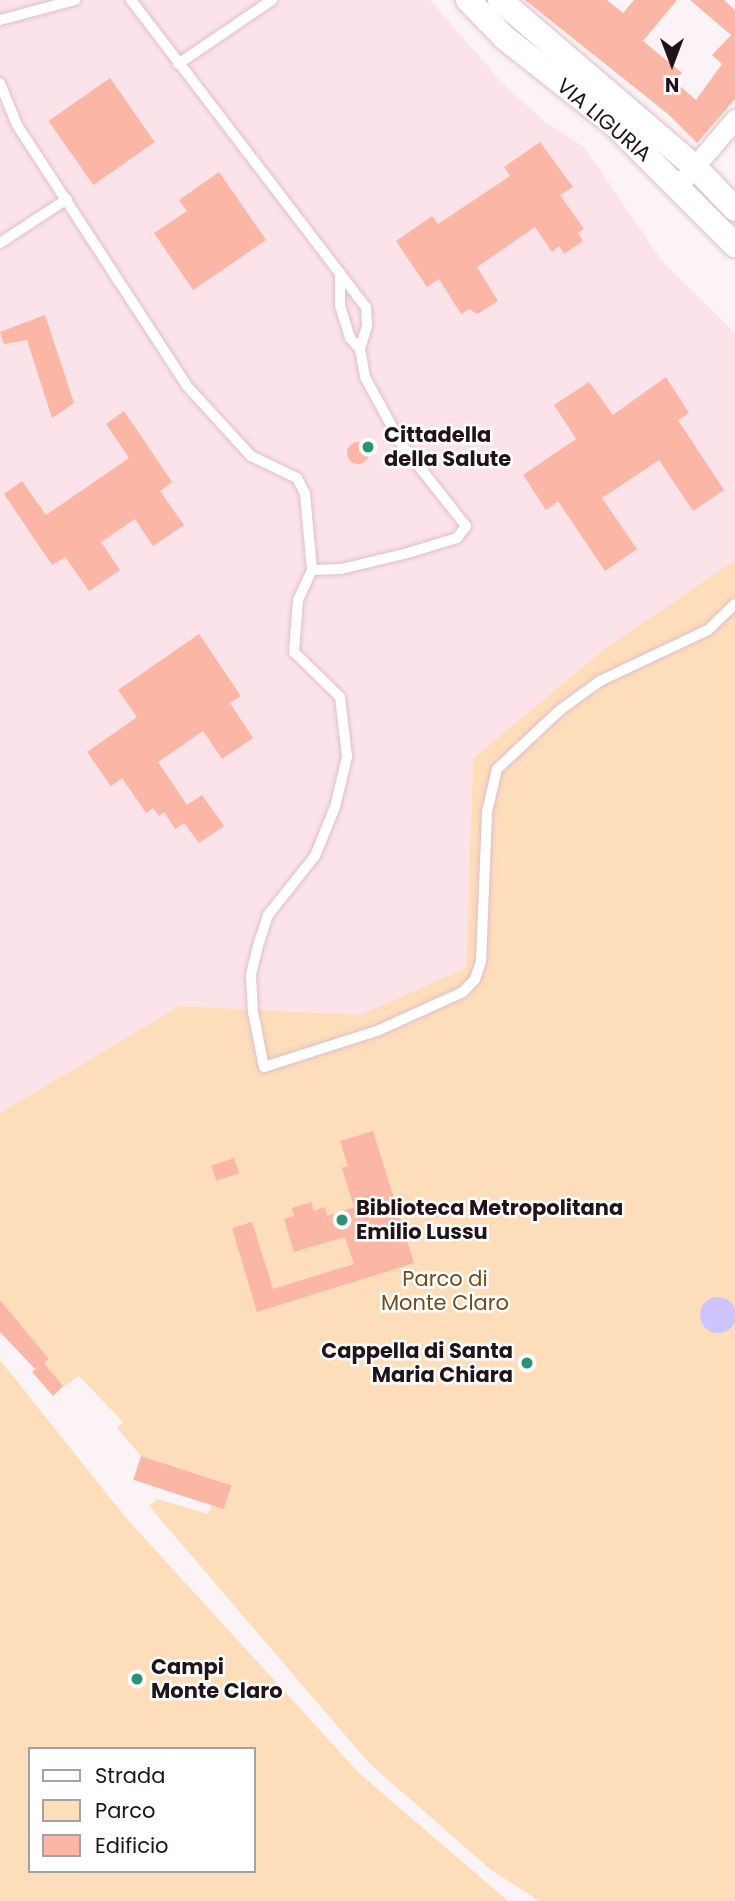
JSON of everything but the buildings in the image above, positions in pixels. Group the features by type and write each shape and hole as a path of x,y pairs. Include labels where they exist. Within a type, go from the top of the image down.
{"street":[{"name":"VIA LIGURIA","path":"468,0 505,38 615,125 735,245"},
{"name":"VIA LIGURIA","path":"500,0 694,166 735,209"},
{"path":"678,186 735,118"}],"lane":[{"path":"0,20 75,0"},
{"path":"131,0 366,307 367,326 360,349 365,377 402,445 466,526 457,538 408,553 341,569 312,570"},
{"path":"178,64 272,0"},
{"path":"0,83 17,125 187,386 251,456 297,478 305,494 312,570 298,600 294,652 340,696 347,757 335,807 315,856 268,915 258,942 251,975 253,1013 264,1067 377,1031 463,992 475,979 481,962 487,812 497,769 560,710 600,681 708,630 735,604"},
{"path":"0,243 66,199"},
{"path":"340,273 340,306 350,338 360,349"}],"shaded area":[{"name":"Cittadella della Salute","path":"0,0 430,0 504,85 544,121 584,147 662,261 735,333 735,560 607,647 473,758 466,968 360,1015 179,1006 0,1113"},
{"path":"718,1297 731,1302 736,1315 731,1328 718,1333 705,1328 700,1315 705,1302"}],"green space":[{"name":"Parco di Monte Claro","path":"735,560 735,1901 539,1901 490,1869 369,1763 149,1506 157,1499 208,1514 212,1506 223,1509 231,1485 141,1456 117,1428 123,1422 79,1376 60,1389 63,1386 44,1363 49,1359 0,1300 0,1113 179,1006 360,1015 466,968 473,758 607,647"},
{"name":"Campi Monte Claro","path":"0,1360 126,1518 359,1773 508,1901 0,1901"}],"place":[{"name":"Cittadella della Salute","path":"368,447"},
{"name":"Biblioteca Metropolitana Emilio Lussu","path":"342,1220"},
{"name":"Cappella di Santa Maria Chiara","path":"527,1363"},
{"name":"Campi Monte Claro","path":"137,1679"}]}
